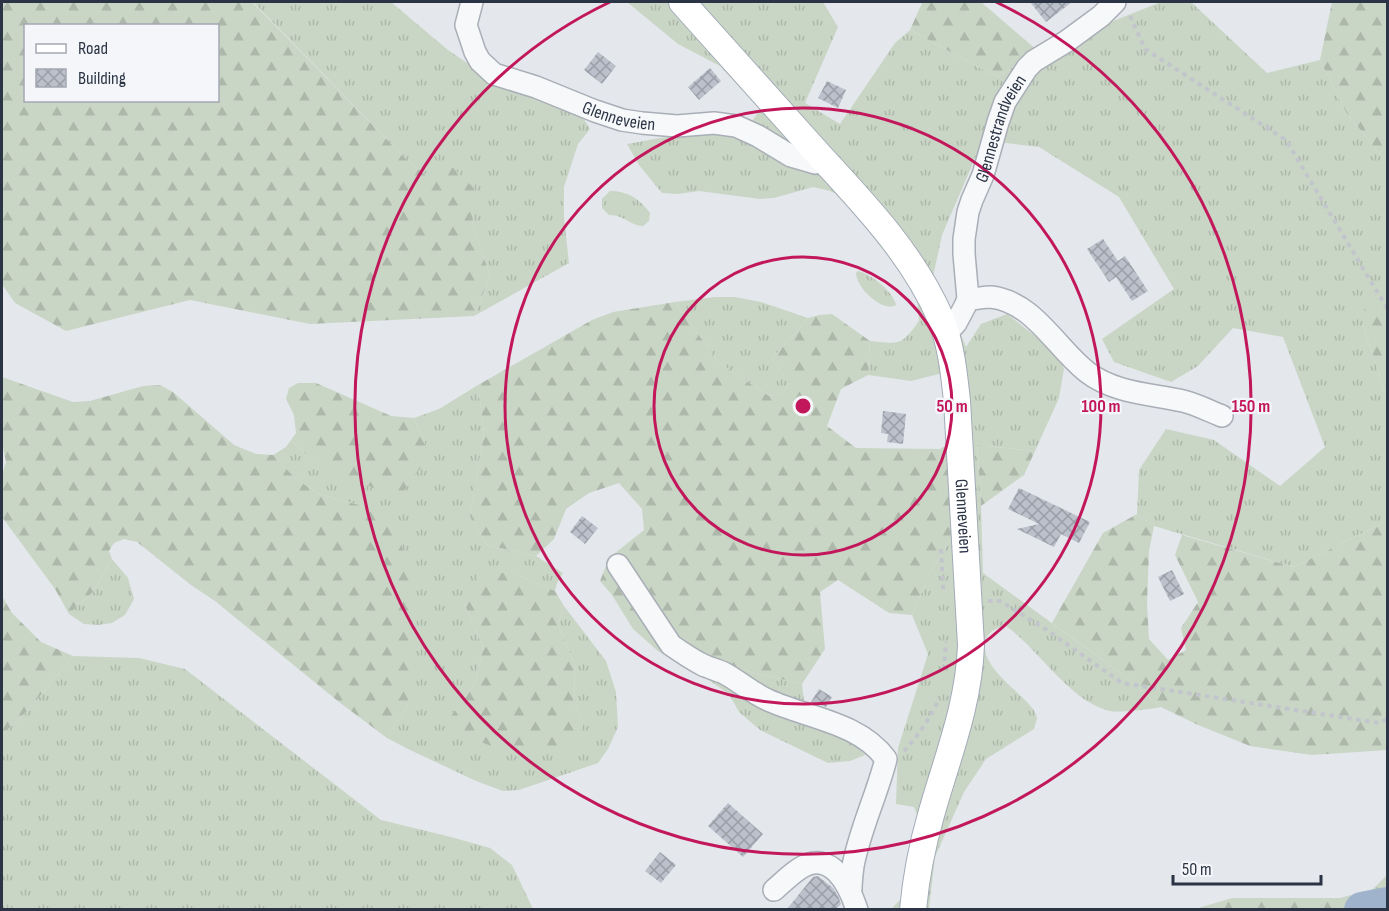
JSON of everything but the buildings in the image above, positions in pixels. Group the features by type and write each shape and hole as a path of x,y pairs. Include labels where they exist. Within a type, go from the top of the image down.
{"main road":[{"name":"Glenneveien","path":"682,2 862,202 902,251 919,276 946,334 954,370 957,401 956,599 971,645 970,669 961,718 923,844 913,909"}],"street":[{"name":"Glenneveien","path":"472,2 466,25 480,61 494,74 536,87 622,120 677,126 714,123 736,126 791,156 815,163 822,158"},
{"name":"Glennestrandveien","path":"968,299 964,254 968,212 984,175 1005,102 1034,61 1101,16 1121,6"},
{"path":"946,334 956,323 968,299 990,297 1014,304 1040,324 1088,372 1104,382 1129,391 1186,402 1222,416"},
{"path":"618,565 671,645 682,653 770,701 840,726 879,749 886,759 853,867 854,899"},
{"path":"774,890 799,869 815,863 823,863 844,879 854,899"}],"path":[{"path":"1121,6 1145,49 1286,140 1388,310"},
{"path":"940,541 956,599 1000,601 1044,628 1122,683 1379,723 1388,719"},
{"path":"944,675 947,636"},
{"path":"886,759 900,755 909,746 933,711 941,691"}],"green space":[{"path":"2,2 252,2 405,158 424,174 452,167 475,189 472,222 490,276 474,316 310,324 190,300 66,331 15,303 2,284"},
{"path":"253,2 391,2 448,50 492,80 579,111 590,129 578,144 564,187 564,218 569,263 474,316 490,276 472,222 474,189 424,174 405,158"},
{"path":"627,2 823,2 838,27 805,103 840,124 895,43 910,30 997,77 1038,51 1161,2 1191,2 1267,73 1320,60 1346,112 1387,163 1387,302 1376,295 1363,325 1387,398 1387,521 1294,567 1154,526 1137,514 1139,470 1166,429 1214,440 1280,486 1325,447 1283,337 1233,328 1198,366 1171,382 1114,362 1102,339 1174,289 1119,197 1039,147 983,140 942,235 933,277 950,306 966,347 981,324 1007,314 1057,353 1064,369 1059,398 1035,451 977,445 983,573 1122,674 1161,707 1110,711 1095,705 1068,686 1019,636 1006,626 990,633 985,642 985,651 989,661 1033,709 1037,718 1034,729 986,759 964,792 935,857 929,909 893,909 893,907 901,899 905,869 918,817 914,807 896,804 898,748 928,654 912,615 929,575 952,537 943,373 911,381 868,375 870,341 894,343 908,335 919,321 917,298 894,264 841,196 813,187 774,198 760,199 699,191 678,194 662,193 639,165 627,144 711,129 740,138 760,110 720,66 678,44"},
{"path":"921,2 981,2 1038,51 997,77 910,30"},
{"path":"1332,2 1387,2 1387,163 1346,112 1320,60"},
{"path":"610,191 622,192 638,200 650,213 649,221 643,226 618,216 609,215 602,208 602,199"},
{"path":"858,271 881,284 891,294 896,305 884,305 871,297 857,279"},
{"path":"1376,295 1387,302 1387,398 1363,325 1365,301"},
{"path":"735,297 761,302 808,318 772,359 789,384 783,393 769,396 719,363 675,302"},
{"path":"675,302 719,363 769,396 783,393 789,384 772,359 808,318 832,314 870,341 868,375 841,389 827,426 856,448 940,449 948,444 952,537 929,575 912,615 889,613 838,580 820,592 825,649 802,684 738,669 710,681 658,651 633,629 612,595 600,581 609,558 644,530 642,509 619,483 589,493 566,509 554,539 536,556 487,545 470,516 484,433 478,385 592,320 613,312"},
{"path":"2,377 73,402 90,401 143,386 160,385 173,392 234,445 256,454 273,455 296,479 319,494 359,505 397,524 410,582 413,659 408,705 387,738 137,542 124,539 114,543 109,551 112,559 93,592 69,614 55,589 2,517 2,475 6,462 2,442"},
{"path":"298,383 316,383 391,416 414,418 425,442 424,463 399,498 313,461 291,440 296,433 294,415 286,399 289,388"},
{"path":"478,385 484,433 470,516 487,545 536,556 563,573 555,591 517,575 464,603 483,647 476,682 451,716 583,726 575,704 574,663 558,624 564,606 606,661 616,692 618,727 608,749 598,763 519,790 503,791 476,781 387,738 408,705 359,505 319,494 296,479 273,455 286,447 291,440 313,461 425,442 414,418 439,409"},
{"path":"977,445 1035,451 1024,475 981,506"},
{"path":"1137,514 1154,526 1149,551 1147,603 1149,639 1168,660 1186,650 1181,628 1198,602 1175,555 1182,535 1294,567 1387,521 1387,750 1312,755 1250,746 1161,707 1122,674 1052,623 1103,533"},
{"path":"112,559 128,578 134,599 125,615 112,623 84,624 69,614 93,592"},
{"path":"482,570 517,575 555,591 564,606 558,624 574,663 575,704 583,726 571,746 494,747 460,734 451,716 476,682 483,647 464,603"},
{"path":"2,596 12,613 41,642 73,656 30,708 2,735"},
{"path":"73,656 139,658 185,669 381,820 490,848 512,865 533,909 2,910 2,735 30,708"},
{"path":"738,669 802,684 806,718 848,738 865,755 850,761 828,763 760,730 739,712 729,694 710,681"},
{"path":"1387,875 1387,909 1195,909 1232,898 1340,898 1373,889"}],"waterway":[{"path":"1362,910 1388,905"}]}
